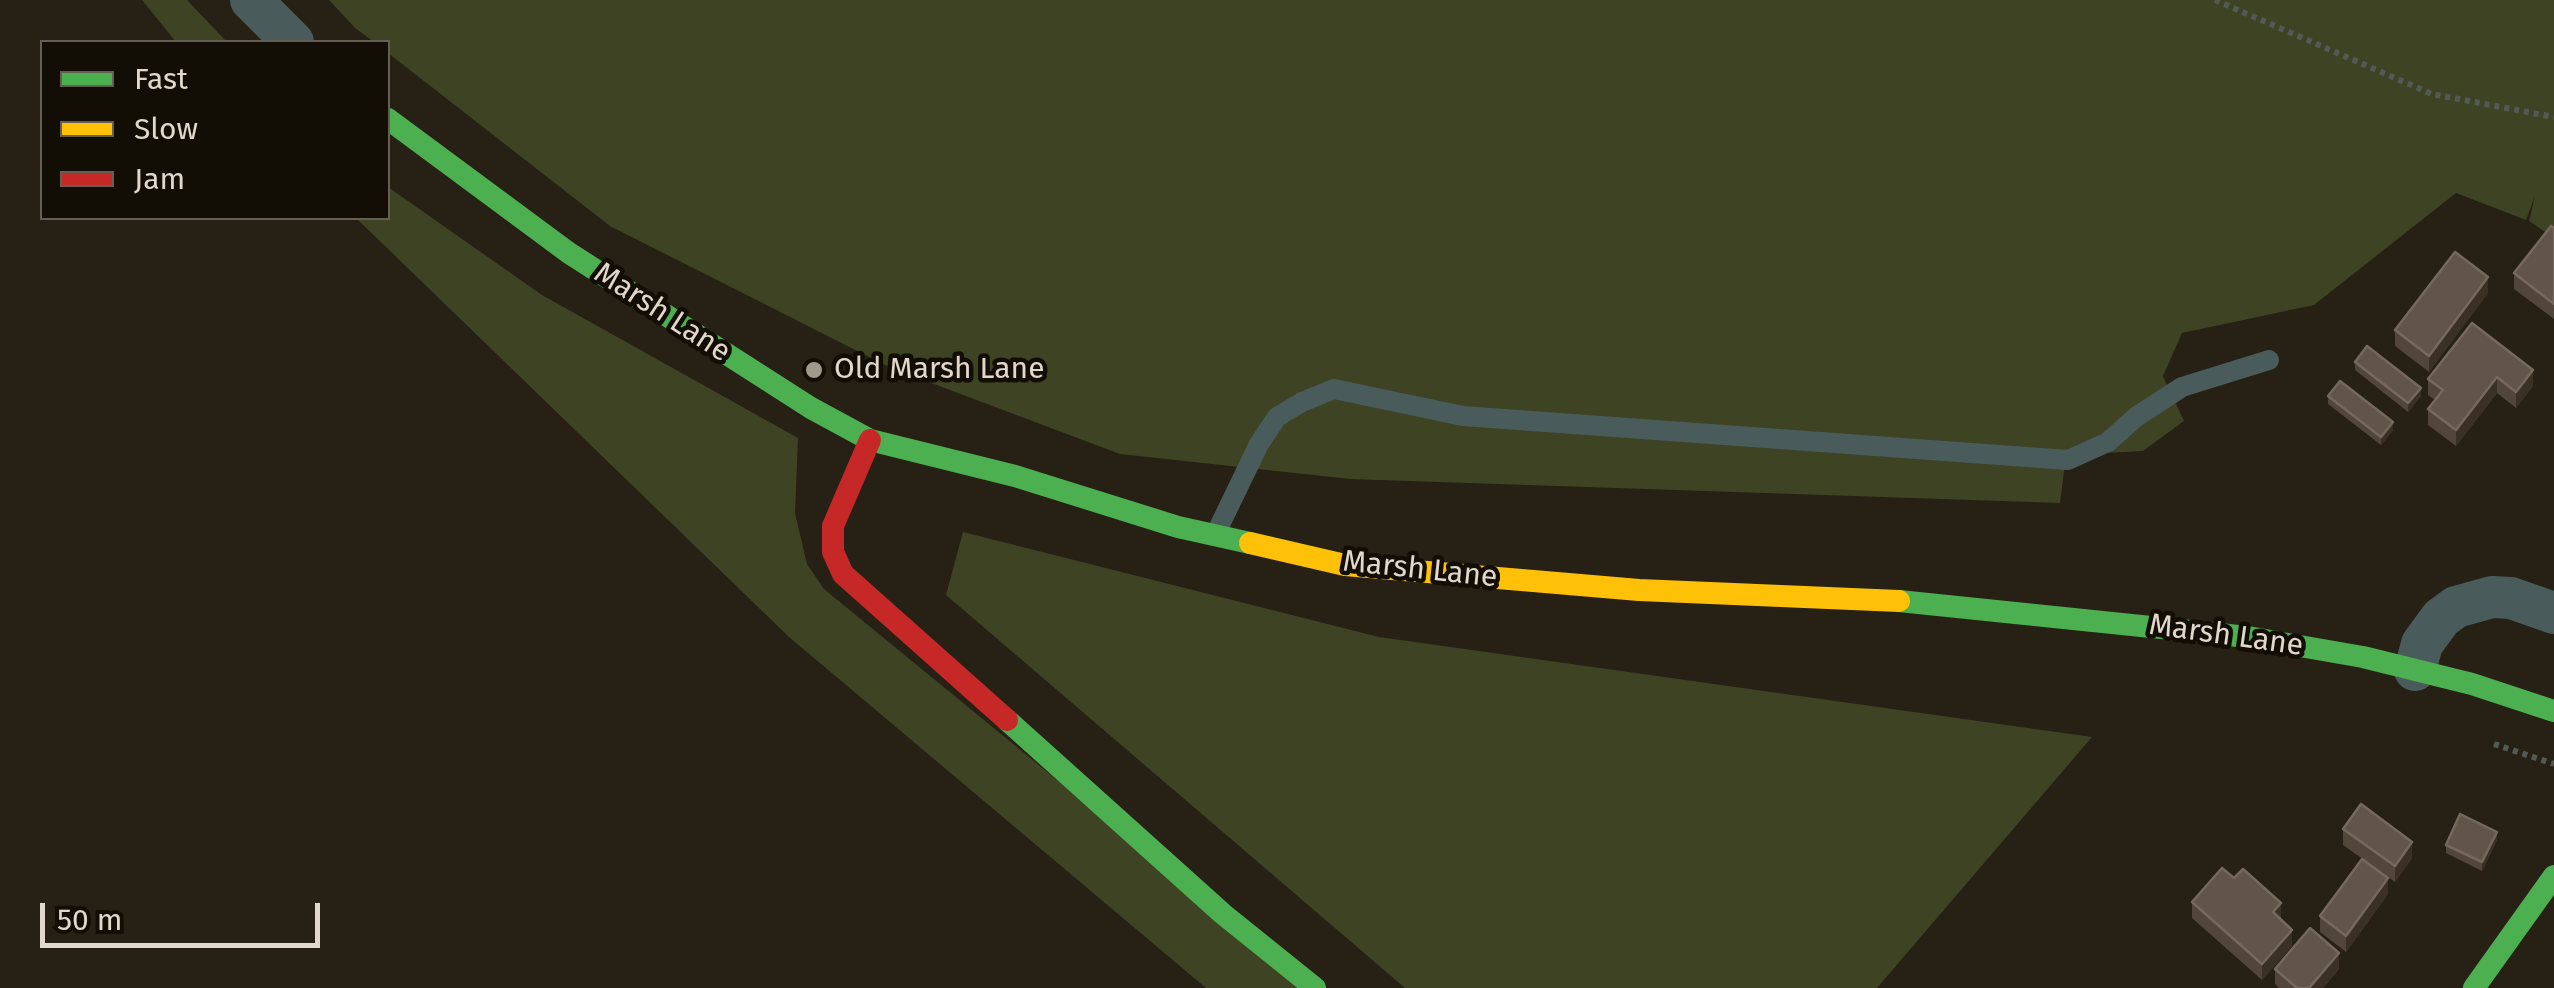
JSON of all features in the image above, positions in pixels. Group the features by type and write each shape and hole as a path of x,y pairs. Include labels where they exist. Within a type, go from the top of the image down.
{"street":[{"path":"251,0 292,40"},
{"name":"Marsh Lane","path":"390,119 569,253 811,408 870,440 1015,476 1215,535 1346,565 1639,590 1936,602 2248,636 2364,657 2554,712"},
{"path":"870,440 832,526 833,552 843,574 1223,914 1315,988"},
{"path":"2415,670 2422,644 2441,618 2456,607 2510,598 2554,614"},
{"path":"2474,988 2554,876"}],"lane":[{"path":"1215,535 1259,444 1277,417 1334,389 1463,416 2068,460 2108,442 2136,417 2182,387 2269,360"}],"path":[{"path":"2215,0 2432,94 2554,117"}],"green space":[{"path":"142,0 187,0 225,40 174,40"},
{"path":"329,0 2554,0 2554,238 2529,221 2535,196 2526,220 2456,193 2314,305 2182,333 2163,376 2184,421 2143,451 2066,455 2060,503 1350,479 1120,454 889,367 610,226 390,55 390,40 371,40"},
{"path":"390,188 542,295 798,438 795,513 807,564 824,589 1311,988 1206,988 789,637 358,220 390,220"},
{"path":"963,532 1379,637 2092,737 1877,988 1405,988 946,595"}],"building":[{"path":"2551,226 2554,228 2554,304 2514,273"},
{"path":"2455,252 2488,277 2429,356 2395,330"},
{"path":"2472,323 2533,370 2516,392 2497,377 2456,430 2428,409 2443,390 2428,379"},
{"path":"2367,346 2421,388 2408,403 2355,362"},
{"path":"2340,381 2393,422 2381,437 2328,396"},
{"path":"2361,804 2412,842 2395,866 2343,829"},
{"path":"2460,814 2497,832 2482,862 2446,845"},
{"path":"2362,859 2388,878 2346,936 2320,916"},
{"path":"2222,868 2234,878 2243,869 2281,903 2273,912 2292,930 2262,964 2192,902"},
{"path":"2310,928 2339,953 2309,988 2297,988 2275,969"}],"traffic: fast":[{"path":"390,120 569,253 811,408 870,440 1015,476 1178,527 1250,543"},
{"path":"1899,601 2248,637 2363,657 2472,684 2554,711"},
{"path":"1007,720 1223,914 1315,988"},
{"path":"2474,988 2554,876"}],"traffic: slow":[{"path":"1250,543 1345,565 1639,590 1899,601"}],"traffic: jam":[{"path":"870,440 833,526 833,552 843,574 1007,720"}],"place":[{"name":"Old Marsh Lane","path":"814,370"}]}
